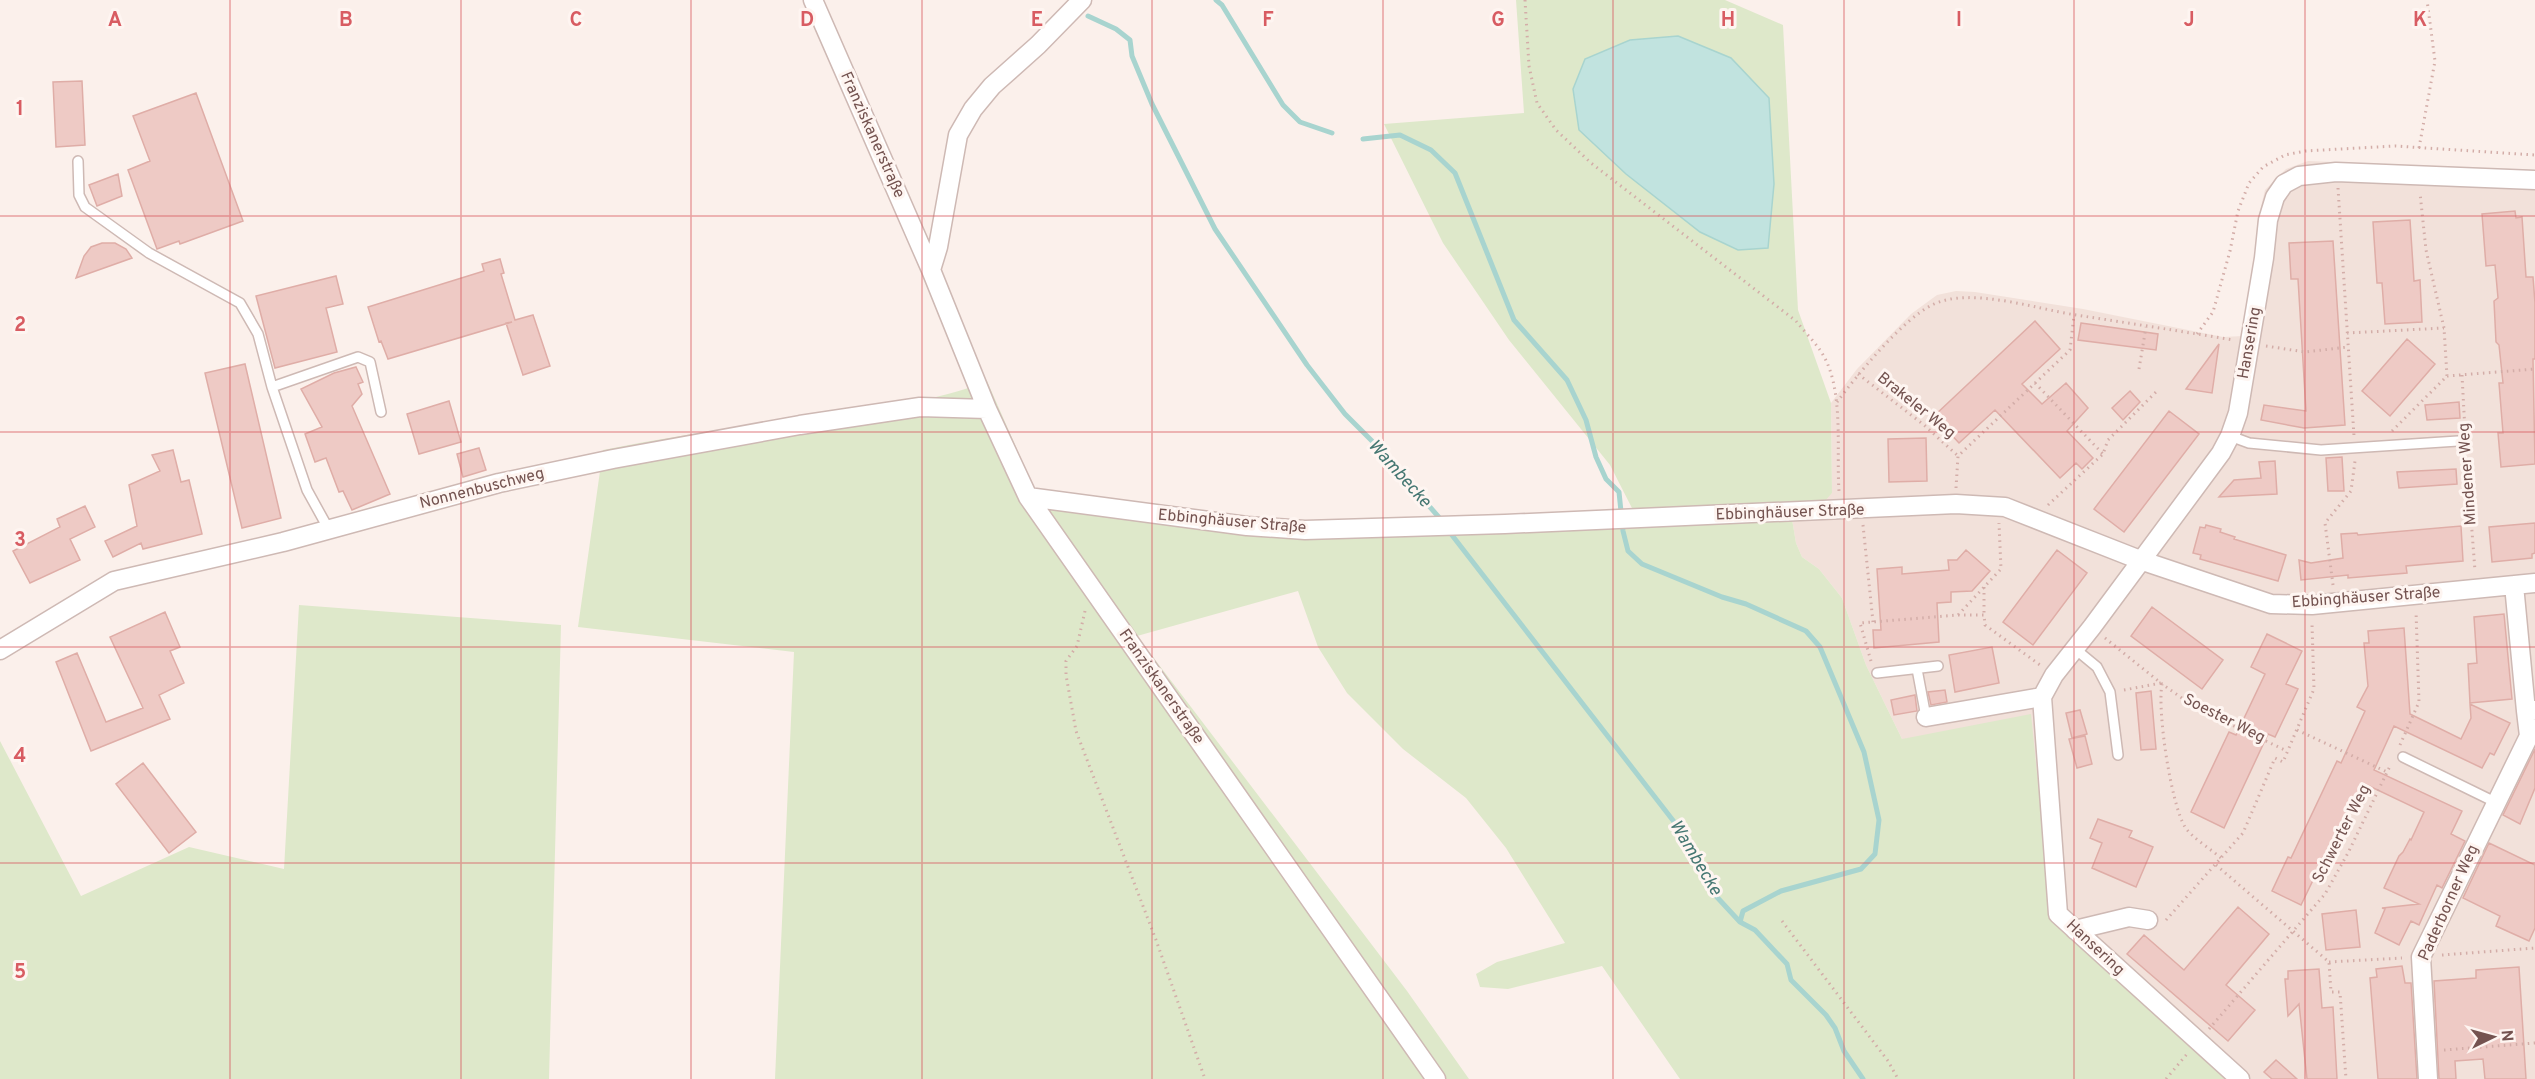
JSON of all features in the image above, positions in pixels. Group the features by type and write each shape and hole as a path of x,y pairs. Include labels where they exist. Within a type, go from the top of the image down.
{"street":[{"name":"Franziskanerstraße","path":"813,0 931,270 987,409 1028,497 1436,1079"},
{"path":"931,270 938,248 958,135 973,109 992,86 1038,45 1082,0"},
{"name":"Hansering","path":"2240,1079 2058,914 2042,697 2054,675 2221,453 2230,436 2238,413 2251,343 2268,220 2274,197 2284,184 2299,176 2336,172 2535,180"},
{"name":"Nonnenbuschweg","path":"0,650 114,581 283,542 499,483 741,435 920,407 987,409"},
{"name":"Ebbinghäuser Straße","path":"1028,497 1247,526 1305,530 1861,510 1956,504 2005,507 2140,560 2271,604 2312,605 2535,583"},
{"name":"Paderborner Weg","path":"2428,1079 2421,957 2495,802 2532,734 2514,585"},
{"path":"1926,717 2042,697"},
{"path":"2075,930 2129,917 2148,920"}],"lane":[{"path":"78,161 79,195 84,207 149,253 240,303 258,334 272,387 307,490 328,528"},
{"path":"272,387 358,357 370,362 381,412"},
{"name":"Mindener Weg","path":"2230,436 2249,443 2320,450 2458,441"},
{"path":"2074,648 2097,667 2110,692 2118,755"},
{"path":"1877,673 1938,666"},
{"path":"1917,669 1926,717"},
{"path":"2400,756 2495,802"}],"path":[{"path":"1525,0 1529,66 1537,103 1556,130 1591,163 1796,321 1820,350 1828,368 1837,402 1840,509"},
{"path":"2419,148 2435,61 2427,0"},
{"path":"2336,172 2355,448 2351,491 2325,523 2336,602"},
{"path":"2418,175 2426,250 2444,328 2446,376"},
{"path":"1837,402 1858,374 1908,322 1931,305 1942,301 1969,298 2000,301 2305,352 2348,347"},
{"name":"Brakeler Weg","path":"1956,504 1958,456 2070,350 2074,315"},
{"path":"2139,369 2146,327"},
{"path":"2347,333 2444,328"},
{"path":"2378,445 2446,376 2535,369"},
{"name":"Brakeler Weg","path":"1858,374 1924,425 1958,456"},
{"name":"Mindener Weg","path":"2462,375 2476,589"},
{"path":"2035,383 2103,454"},
{"path":"2034,519 2103,454 2108,440 2159,389"},
{"path":"1958,615 2001,569 1998,526 2005,507"},
{"path":"1861,510 1873,622"},
{"path":"1091,586 1077,646 1066,661 1066,675 1076,731 1156,940 1205,1079"},
{"path":"1984,586 1985,625 2054,675"},
{"path":"2400,756 2419,702 2415,595"},
{"name":"Soester Weg","path":"2148,920 2162,924 2216,865 2243,833 2275,758 2283,762 2314,689 2312,605"},
{"path":"1877,673 1870,659 1860,623 1984,615"},
{"name":"Soester Weg","path":"2092,627 2161,684 2196,708 2287,751"},
{"path":"2110,692 2161,684"},
{"name":"Soester Weg","path":"2161,684 2165,750 2186,828 2221,858"},
{"name":"Schwerter Weg","path":"2297,730 2387,772"},
{"name":"Schwerter Weg","path":"2166,1079 2325,894 2348,854 2391,763"},
{"path":"2216,865 2329,962 2535,948"},
{"path":"1782,921 1888,1061 1898,1079"},
{"path":"2329,962 2331,992 2340,992 2346,1079"},
{"path":"2426,1052 2535,1043"}],"shaded area":[{"path":"2308,161 2535,170 2535,1079 2227,1079 2052,922 2044,867 1902,739 1866,665 1842,598 1819,569 1802,557 1796,543 1790,507 1832,493 1831,403 1857,369 1911,314 1937,295 1956,291 1975,292 2083,309 2223,337 2243,336 2256,258 2257,223 2265,190 2286,169"}],"green space":[{"path":"1516,0 1725,0 1783,25 1798,310 1831,403 1832,493 1824,502 1790,507 1796,543 1802,557 1819,569 1842,598 1866,665 1902,739 2031,714 2052,922 2227,1079 1680,1079 1602,966 1508,989 1480,987 1476,974 1497,962 1565,943 1506,848 1466,798 1403,749 1347,693 1318,647 1298,591 1137,636 1407,991 1469,1079 775,1079 794,652 578,627 603,450 714,430 908,403 948,394 987,381 1035,490 1282,524 1634,512 1610,465 1509,340 1443,243 1384,124 1524,113"},
{"path":"299,605 561,625 549,1079 0,1079 0,741 81,896 189,847 284,869"}],"water":[{"path":"1678,36 1731,58 1769,98 1774,184 1768,248 1738,250 1700,232 1626,174 1579,130 1573,89 1585,59 1630,40"}],"building":[{"path":"82,81 85,145 56,147 53,82"},
{"path":"196,93 243,221 180,244 179,241 157,249 128,170 150,161 133,116"},
{"path":"118,174 122,196 97,206 89,185"},
{"path":"2515,211 2516,218 2522,217 2526,277 2533,277 2535,464 2501,467 2498,433 2503,433 2499,383 2503,383 2499,345 2496,342 2494,301 2498,298 2495,265 2486,266 2482,214"},
{"path":"2410,220 2414,281 2420,280 2422,322 2385,324 2382,283 2377,283 2373,222"},
{"path":"2333,241 2345,425 2304,428 2261,420 2264,405 2306,411 2298,279 2291,279 2289,243"},
{"path":"102,243 115,243 126,249 132,258 76,278 84,256 91,247"},
{"path":"500,259 504,273 501,274 515,320 533,315 550,366 523,375 506,324 388,359 381,341 379,342 368,307 484,271 482,264"},
{"path":"336,276 343,304 326,308 337,352 275,368 256,296"},
{"path":"2035,321 2060,349 2022,384 2042,404 2066,383 2088,408 2067,431 2093,458 2082,469 2076,463 2060,478 1995,410 1959,443 1934,416"},
{"path":"2081,323 2158,334 2156,350 2078,340"},
{"path":"2407,339 2435,364 2390,416 2362,391"},
{"path":"2219,344 2212,393 2186,389"},
{"path":"245,364 281,518 242,528 205,373"},
{"path":"356,367 363,382 358,384 362,394 352,406 390,494 352,510 343,491 339,492 326,458 315,462 305,434 322,427 301,389 334,373"},
{"path":"2130,391 2140,402 2123,420 2112,408"},
{"path":"449,401 461,442 419,454 407,414"},
{"path":"2459,402 2460,418 2427,420 2425,405"},
{"path":"2169,411 2199,434 2124,532 2094,509"},
{"path":"1926,438 1927,481 1889,482 1888,439"},
{"path":"479,448 486,470 463,477 457,454"},
{"path":"173,450 181,482 189,480 202,534 143,549 141,543 113,557 105,541 137,526 129,485 160,471 152,455"},
{"path":"2342,457 2344,491 2328,491 2326,458"},
{"path":"2275,461 2277,494 2219,497 2234,480 2261,478 2259,462"},
{"path":"2456,469 2457,484 2399,488 2397,472"},
{"path":"85,506 95,527 70,539 80,560 30,583 13,551 60,527 57,519"},
{"path":"2535,523 2535,553 2532,554 2532,558 2492,562 2489,527"},
{"path":"2206,525 2221,529 2220,532 2235,537 2234,539 2286,555 2278,581 2200,559 2201,555 2193,553 2200,527 2205,528"},
{"path":"2461,526 2463,561 2406,566 2407,573 2348,578 2348,575 2301,580 2299,560 2311,563 2343,558 2341,534 2357,533 2358,535"},
{"path":"1966,550 1990,571 1972,591 1951,592 1951,602 1937,603 1939,642 1874,648 1873,630 1881,630 1877,569 1902,567 1902,574 1949,570 1948,560 1957,560"},
{"path":"2057,550 2087,573 2033,645 2003,622"},
{"path":"2152,607 2223,660 2202,689 2131,636"},
{"path":"165,612 180,647 170,651 184,683 159,695 170,719 91,751 56,662 77,653 106,722 143,708 110,637"},
{"path":"2504,614 2512,699 2470,703 2468,664 2477,663 2474,617"},
{"path":"2404,628 2410,714 2461,739 2471,718 2470,704 2510,723 2494,755 2490,753 2482,768 2394,726 2374,770 2462,811 2451,834 2465,841 2442,888 2437,885 2419,925 2411,921 2399,945 2375,933 2385,909 2382,908 2419,904 2384,888 2424,812 2363,783 2319,875 2318,870 2301,905 2272,891 2288,857 2291,858 2337,761 2341,763 2365,711 2357,707 2368,686 2364,643 2369,643 2368,631"},
{"path":"2267,634 2302,651 2286,684 2298,689 2275,737 2268,734 2224,828 2191,812 2229,732 2236,735 2265,674 2251,667"},
{"path":"1992,647 1999,683 1955,692 1949,655"},
{"path":"1945,690 1947,702 1931,705 1928,692"},
{"path":"2151,691 2156,749 2141,750 2136,693"},
{"path":"1915,695 1917,711 1894,715 1891,700"},
{"path":"2080,710 2087,734 2072,738 2066,713"},
{"path":"2085,736 2092,764 2077,768 2069,739"},
{"path":"2535,749 2535,788 2520,824 2503,815"},
{"path":"143,763 196,832 169,853 116,784"},
{"path":"2098,819 2132,831 2129,837 2153,847 2136,887 2092,868 2102,843 2090,838"},
{"path":"2489,843 2535,865 2535,928 2529,941 2496,926 2500,916 2463,898"},
{"path":"2238,907 2269,934 2226,985 2255,1010 2228,1041 2127,954 2144,935 2184,970"},
{"path":"2356,910 2360,947 2326,950 2322,914"},
{"path":"2402,966 2405,983 2411,983 2417,1079 2378,1079 2370,978 2377,977 2376,969"},
{"path":"2519,967 2526,1079 2485,1079 2483,1059 2455,1061 2456,1079 2439,1079 2434,981 2476,978 2476,970"},
{"path":"2319,969 2322,1008 2333,1007 2337,1079 2307,1079 2299,1004 2288,1016 2285,979 2288,979 2288,971"},
{"path":"2276,1060 2297,1079 2272,1079 2264,1072"}],"waterway":[{"name":"Wambecke","path":"1216,0 1222,5 1283,105 1300,122 1332,133"},
{"name":"Wambecke","path":"1088,16 1116,29 1130,40 1132,56 1152,104 1215,229 1307,365 1345,414 1376,445 1443,522"},
{"name":"Wambecke","path":"1363,139 1400,135 1431,150 1455,173 1514,320 1567,380 1586,420 1596,457 1606,479 1619,492 1623,531 1628,551 1642,564 1722,597 1746,604 1806,631 1820,647 1864,752 1879,820 1875,854 1861,869 1781,891 1743,911 1740,922"},
{"name":"Wambecke","path":"1448,530 1675,823 1715,895 1740,922 1755,930 1787,964 1791,980 1826,1015 1835,1028 1844,1051 1863,1079"}]}
